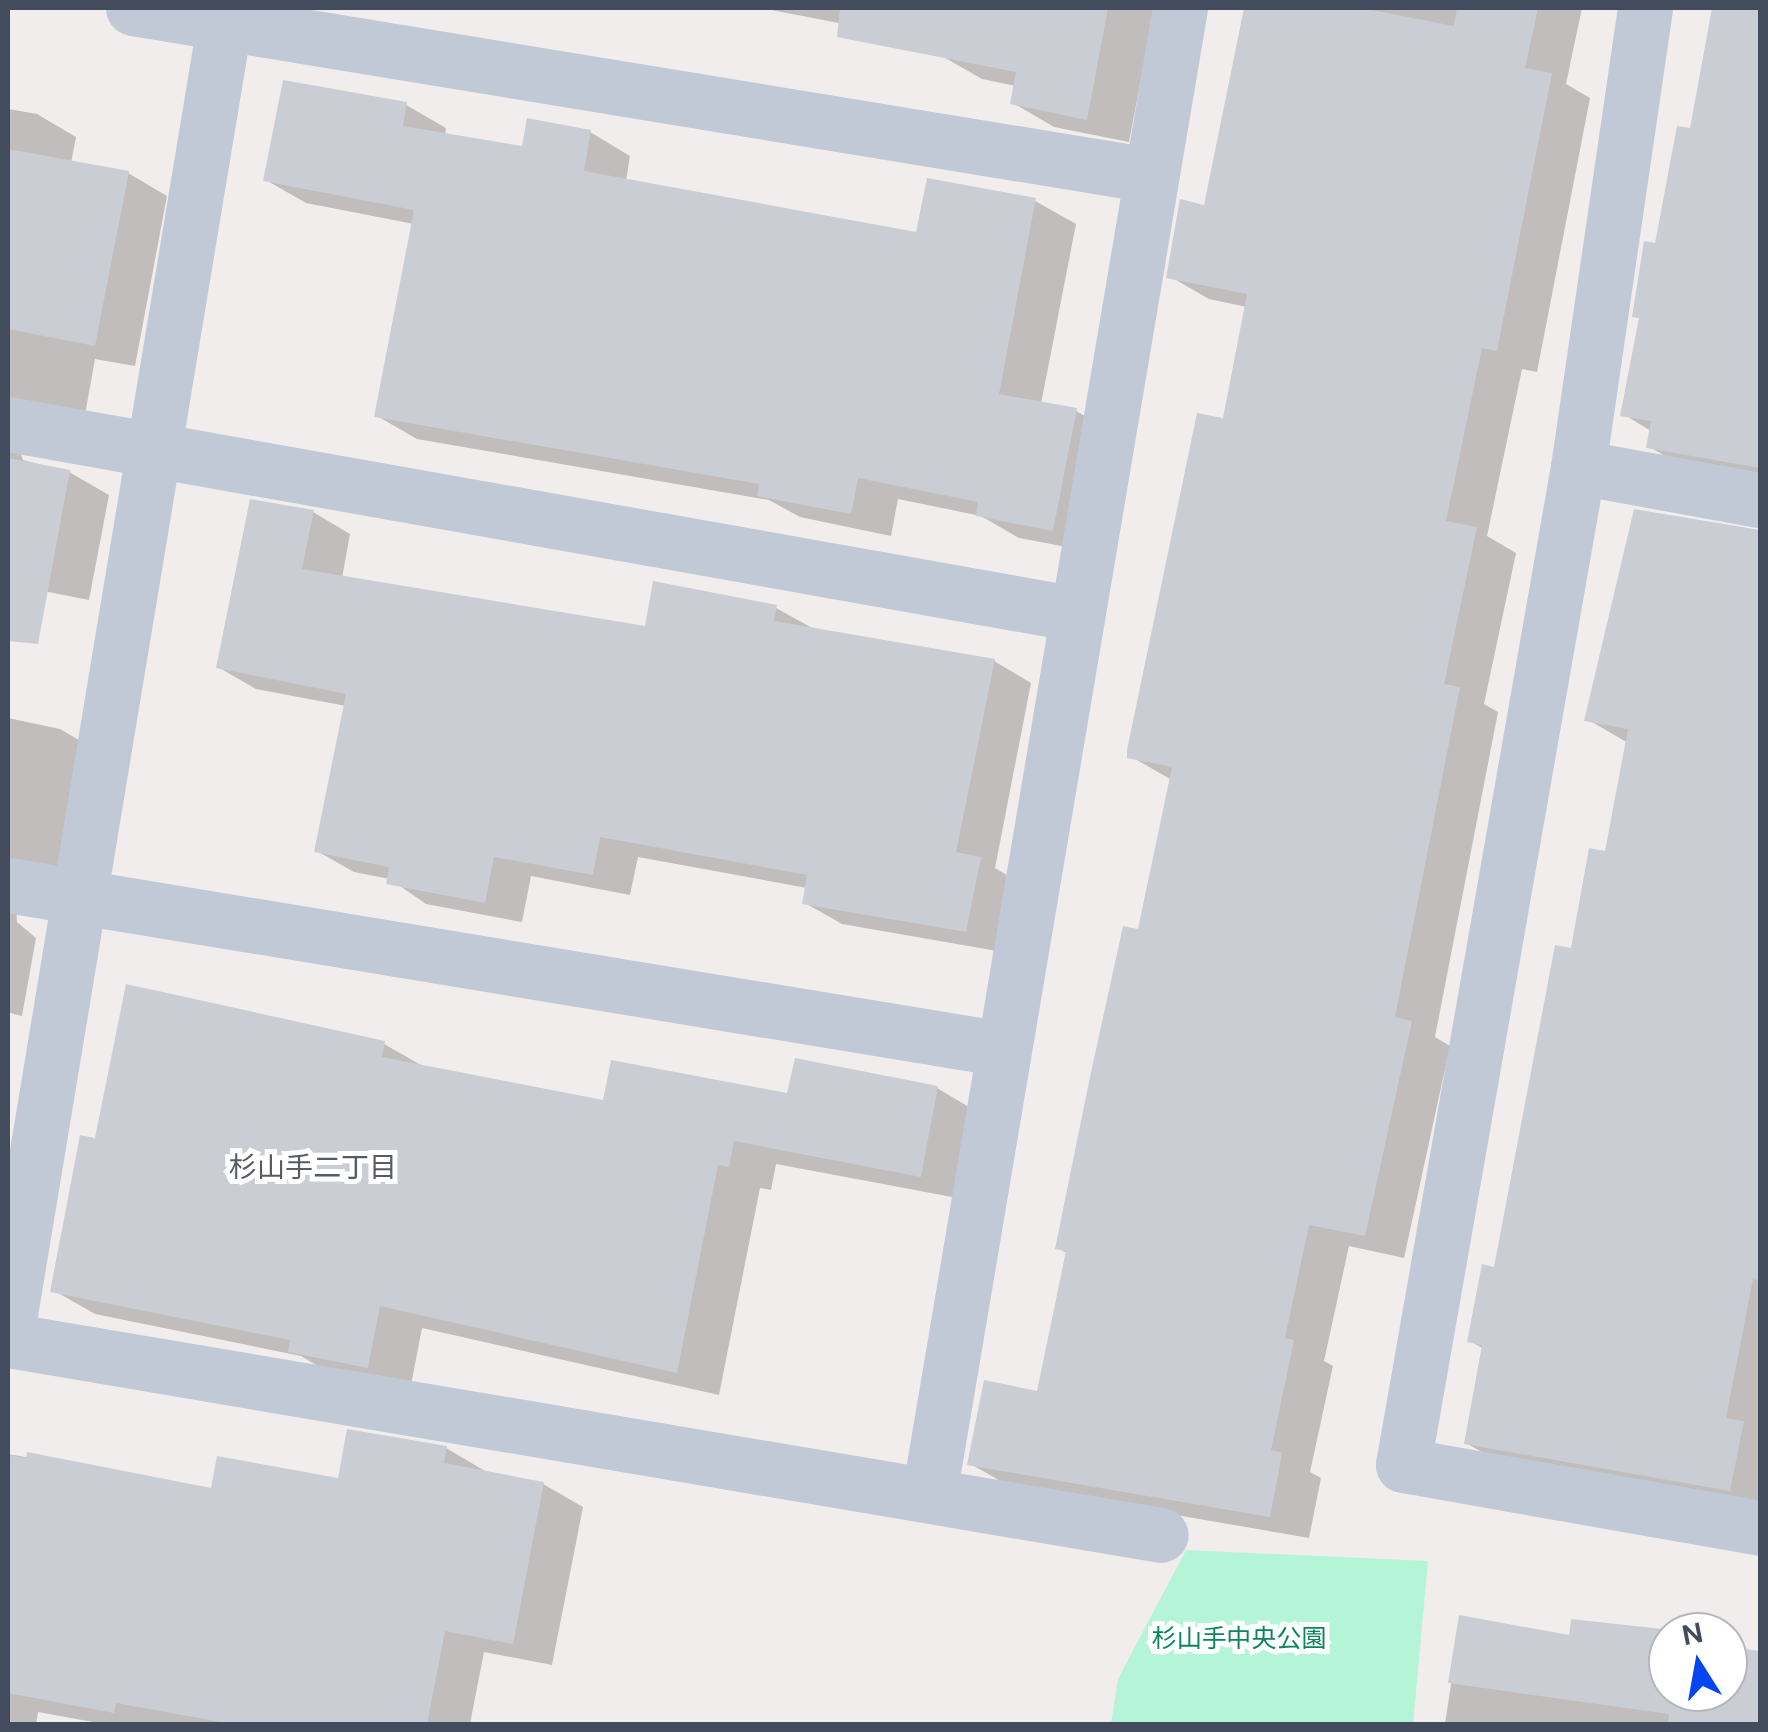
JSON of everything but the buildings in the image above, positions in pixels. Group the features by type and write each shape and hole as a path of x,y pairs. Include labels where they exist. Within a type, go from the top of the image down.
{"street":[{"path":"133,8 225,15 1150,175"},
{"path":"928,1495 1180,8"},
{"path":"1646,8 1578,467 1403,1465 1760,1528"},
{"path":"8,1326 225,15"},
{"path":"8,424 1077,614"},
{"path":"1578,467 1760,500"},
{"path":"8,885 1003,1049"},
{"path":"8,1340 1161,1535"}],"green space":[{"name":"杉山手中央公園","path":"1186,1550 1428,1561 1413,1724 1111,1724 1118,1679"}],"district":[{"name":"杉山手二丁目","path":"313,1168"}]}
